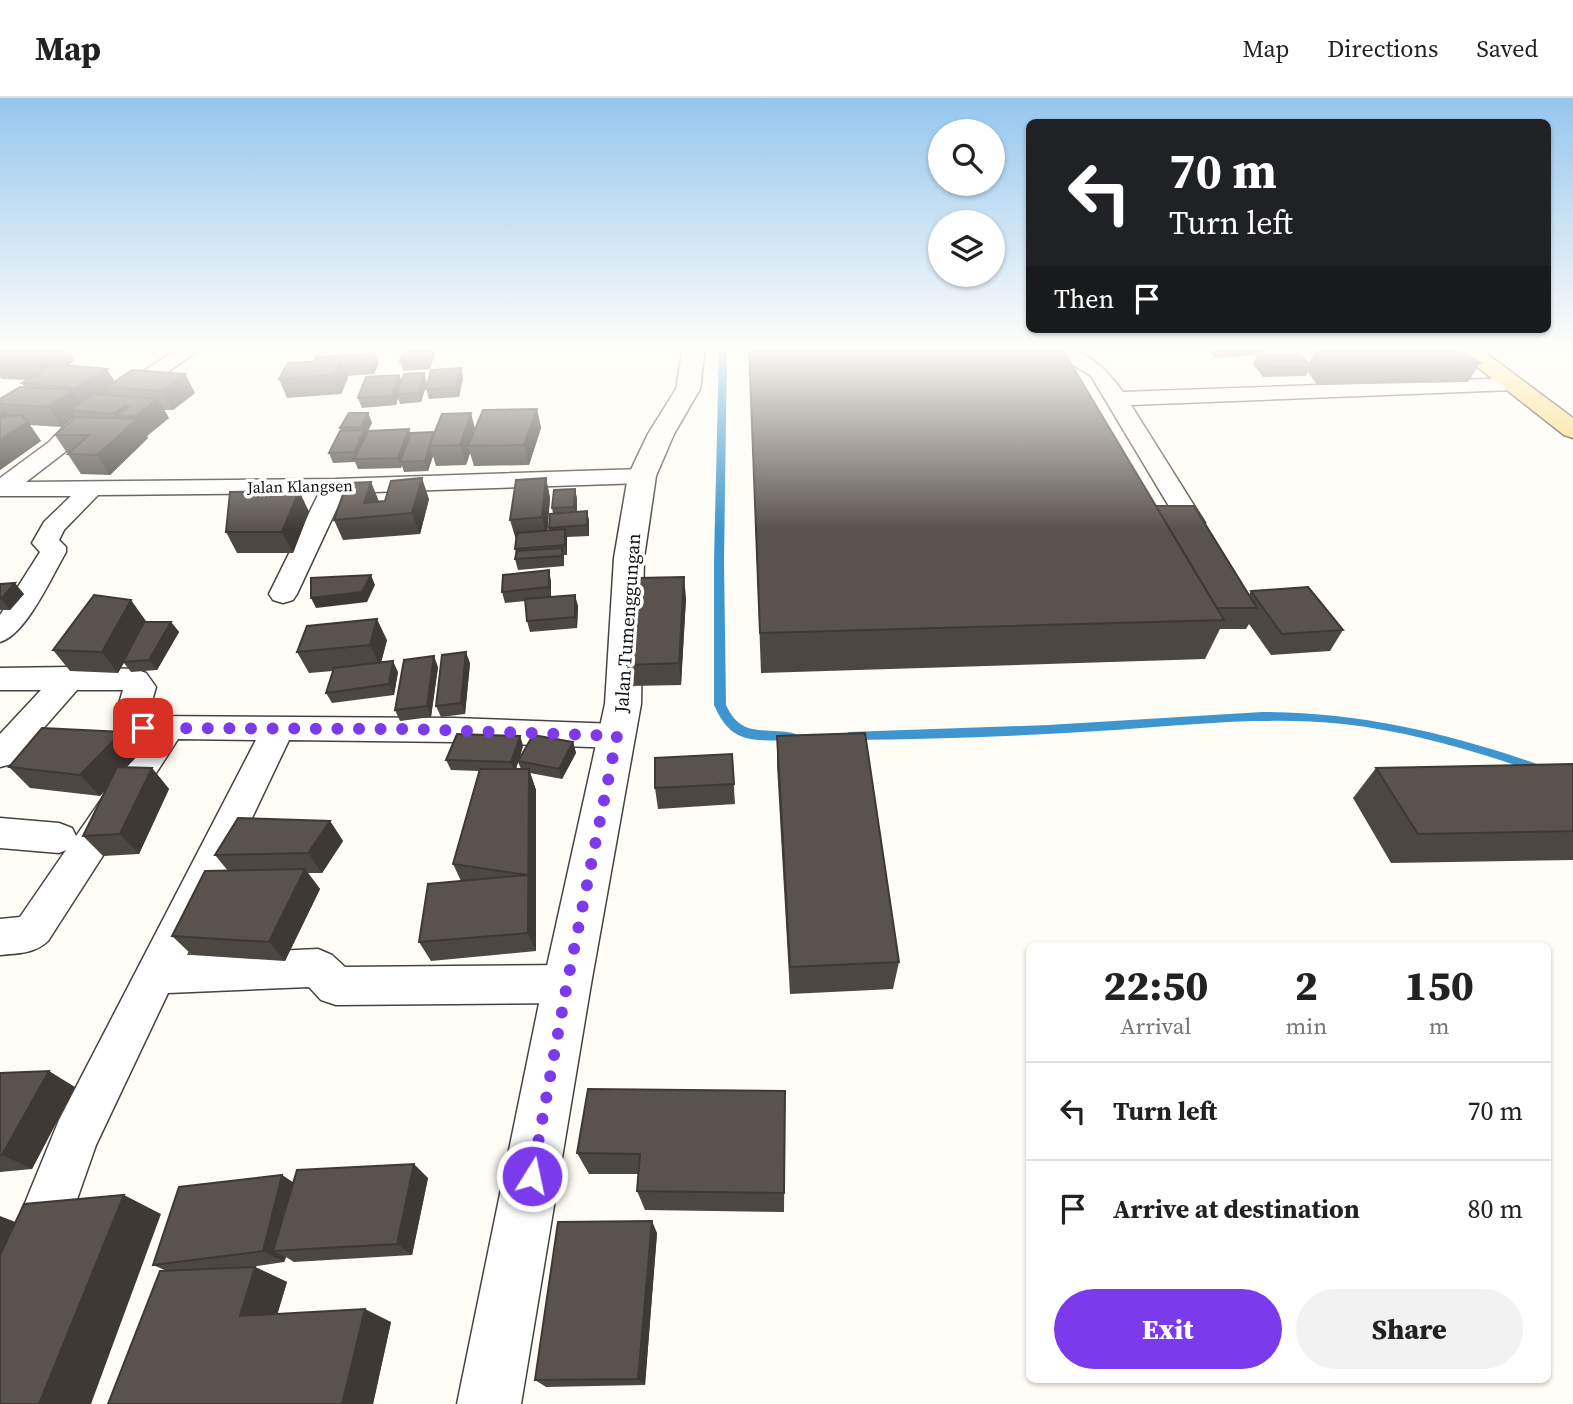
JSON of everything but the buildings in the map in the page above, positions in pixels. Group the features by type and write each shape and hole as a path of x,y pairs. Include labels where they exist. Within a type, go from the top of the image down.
{"main road":[{"path":"1544,408 1573,430"}],"street":[{"path":"0,489 57,447 78,425 104,408 137,413"},
{"name":"Jalan Tumenggungan","path":"489,1404 567,984 623,704 629,558 642,476 677,408"},
{"path":"1122,408 1192,523"},
{"name":"Jalan Klangsen","path":"0,489 335,486 642,476"},
{"path":"283,594 335,486"},
{"path":"0,633 11,621 54,552 53,547 45,543 53,527 92,488"},
{"path":"0,680 71,678 135,681 140,687 131,717 143,728 429,729 617,736"},
{"path":"0,755 71,678"},
{"path":"0,937 27,935 34,929 169,727"},
{"path":"0,1325 43,1225 76,1137 277,730"},
{"path":"0,833 59,838"},
{"path":"157,975 318,968 336,986 567,984"}],"waterway":[{"path":"722,408 720,705 727,721 745,734 792,737"},
{"path":"849,736 1048,730 1237,717 1311,717 1378,725 1445,739 1573,782"}],"route":[{"path":"143,728 367,728 617,736 532,1176"}]}
